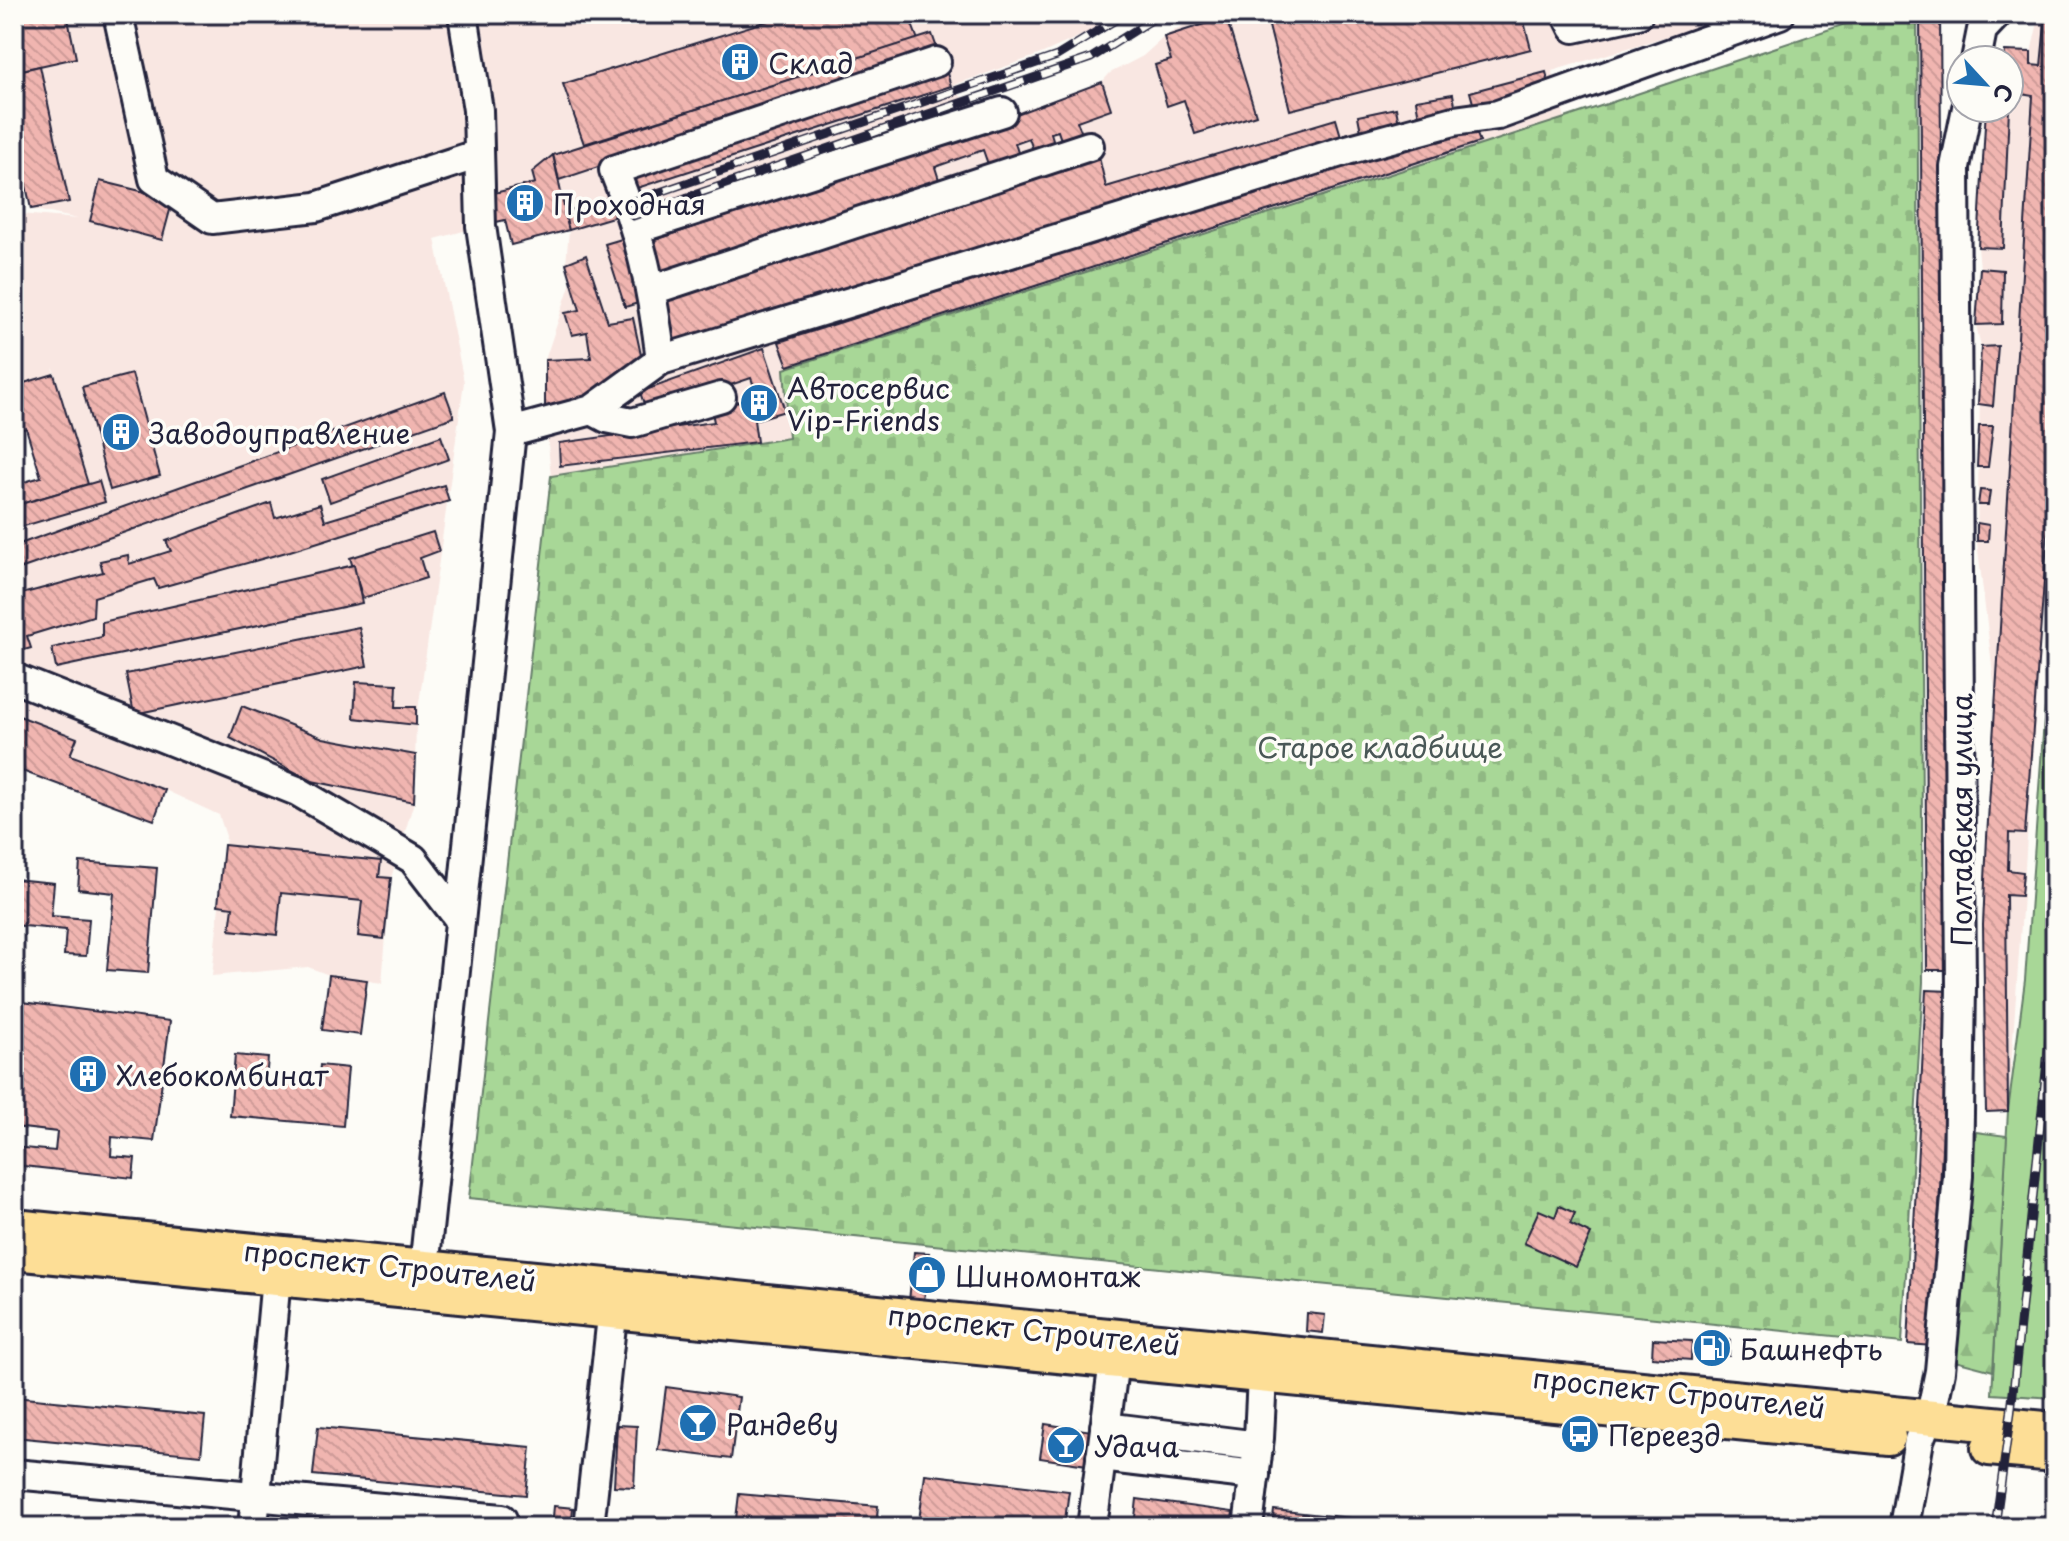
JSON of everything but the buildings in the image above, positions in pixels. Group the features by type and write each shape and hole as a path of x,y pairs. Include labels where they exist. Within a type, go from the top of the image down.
{"main road":[{"name":"проспект Строителей","path":"14,1227 423,1281 1923,1429 2055,1454"},
{"name":"проспект Строителей","path":"14,1252 276,1278 423,1281"},
{"name":"проспект Строителей","path":"614,1300 1262,1376 1923,1429 2055,1430"}],"street":[{"path":"118,14 154,179 212,219 316,207 479,154"},
{"path":"423,1281 511,432 481,226 478,110 463,14"},
{"path":"1567,14 1574,28 1638,14"},
{"path":"511,432 592,410 661,360 1347,150 1454,121 1498,115 1780,14"},
{"path":"1979,44 1982,30 1997,14"},
{"path":"661,360 652,290 636,229 614,170 936,62"},
{"path":"636,229 1002,112"},
{"name":"Полтавская улица","path":"1904,1527 1923,1429 1940,1371 1958,1176 1961,971 1955,167 1964,124"},
{"path":"652,290 1089,146"},
{"path":"592,410 607,418 632,423 721,397"},
{"path":"14,678 297,791 413,859 460,920"},
{"path":"253,1527 276,1278"},
{"path":"589,1527 614,1300"},
{"path":"1092,1527 1114,1361"},
{"path":"1248,1527 1258,1446 1262,1376"},
{"path":"1105,1427 1258,1446"},
{"path":"1101,1457 1255,1475"},
{"path":"14,1474 502,1519"}],"shaded area":[{"path":"14,14 1114,14 1087,33 1041,54 951,86 987,123 1102,82 1110,73 1143,56 1164,37 1201,14 1741,14 1552,71 1565,118 784,369 790,438 551,476 545,412 545,360 571,282 566,263 569,230 555,165 533,172 535,183 486,195 492,223 435,239 464,382 416,725 414,802 391,878 382,983 329,975 308,967 212,976 226,836 219,815 165,790 70,755 76,737 14,714 14,507 88,484 53,367 54,374 14,389 14,192 20,214 78,219 31,209 14,129"},
{"path":"2040,14 2055,14 2055,436 2008,1111 1986,1112 1983,925 1995,691 1977,541 1981,347 1976,325 1980,268 1978,247 1985,124 2025,124 2025,52 2031,52"}],"green space":[{"name":"Старое кладбище","path":"1875,14 1917,14 1923,982 1902,1343 469,1198 551,476 789,438 784,369 1565,118"},
{"path":"2055,570 2055,1398 1992,1394 2008,1111 2025,980"},
{"path":"1976,1132 2007,1136 1993,1371 1955,1361"}],"railway":[{"path":"631,202 1057,56 1125,14"},
{"path":"633,216 1091,58 1161,14"},
{"path":"1995,1527 2011,1412 2055,983"}],"place":[{"name":"Склад","path":"740,62"},
{"name":"Проходная","path":"525,203"},
{"name":"Автосервис Vip-Friends","path":"759,403"},
{"name":"Заводоуправление","path":"121,432"},
{"name":"Хлебокомбинат","path":"88,1074"},
{"name":"Шиномонтаж","path":"927,1275"},
{"name":"Башнефть","path":"1712,1348"},
{"name":"Рандеву","path":"698,1423"},
{"name":"Переезд","path":"1580,1434"},
{"name":"Удача","path":"1066,1445"}]}
